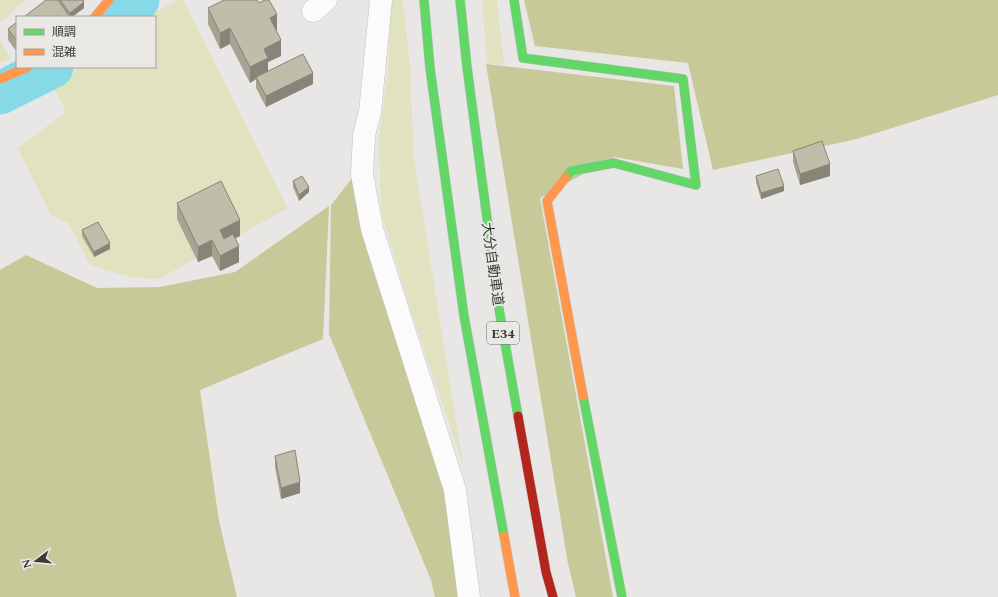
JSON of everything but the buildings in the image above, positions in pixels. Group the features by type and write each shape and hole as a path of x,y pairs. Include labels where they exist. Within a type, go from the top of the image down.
{"main road":[{"path":"96,16 108,0"},
{"name":"E34","path":"424,0 430,68 464,316 515,597"},
{"name":"大分自動車道","path":"460,0 467,67 499,309 546,572 553,597"},
{"path":"514,0 523,58 683,80 696,185 614,162 571,171 548,201 585,409 622,597"},
{"path":"0,80 26,68"}],"street":[{"path":"381,0 370,112 364,135 362,174 372,229 454,490 469,597"}],"green space":[{"path":"0,0 25,0 0,23"},
{"path":"177,0 183,0 288,208 159,279 130,277 90,265 69,223 51,215 18,148 66,112 54,88 79,68 156,68 156,16 149,16"},
{"path":"391,0 403,0 410,67 414,159 463,465 410,308 381,212 379,139 388,70"},
{"path":"482,0 497,0 504,65 487,63"},
{"path":"524,0 998,0 998,95 857,139 713,170 688,63 535,46"},
{"path":"0,39 10,59 0,63"},
{"path":"486,64 674,86 683,169 614,157 540,198 613,597 576,597 568,564"},
{"path":"353,177 440,460 460,597 435,597 431,580 329,334 331,205"},
{"path":"329,206 323,339 200,390 219,521 237,597 0,597 0,270 26,255 97,288 160,287 235,272"}],"waterway":[{"path":"119,16 138,0"},
{"path":"0,93 50,68"}],"traffic: fast":[{"path":"424,0 430,68 464,316 504,536"},
{"path":"460,0 467,67 499,309 518,416"},
{"path":"514,0 523,58 683,79 696,185 614,163 571,171 566,177"},
{"path":"583,396 622,597"}],"traffic: slow":[{"path":"96,16 109,0"},
{"path":"0,79 26,68"},
{"path":"566,177 547,201 583,396"},
{"path":"504,536 515,597"}],"traffic: jam":[{"path":"518,416 546,572 553,597"}]}
